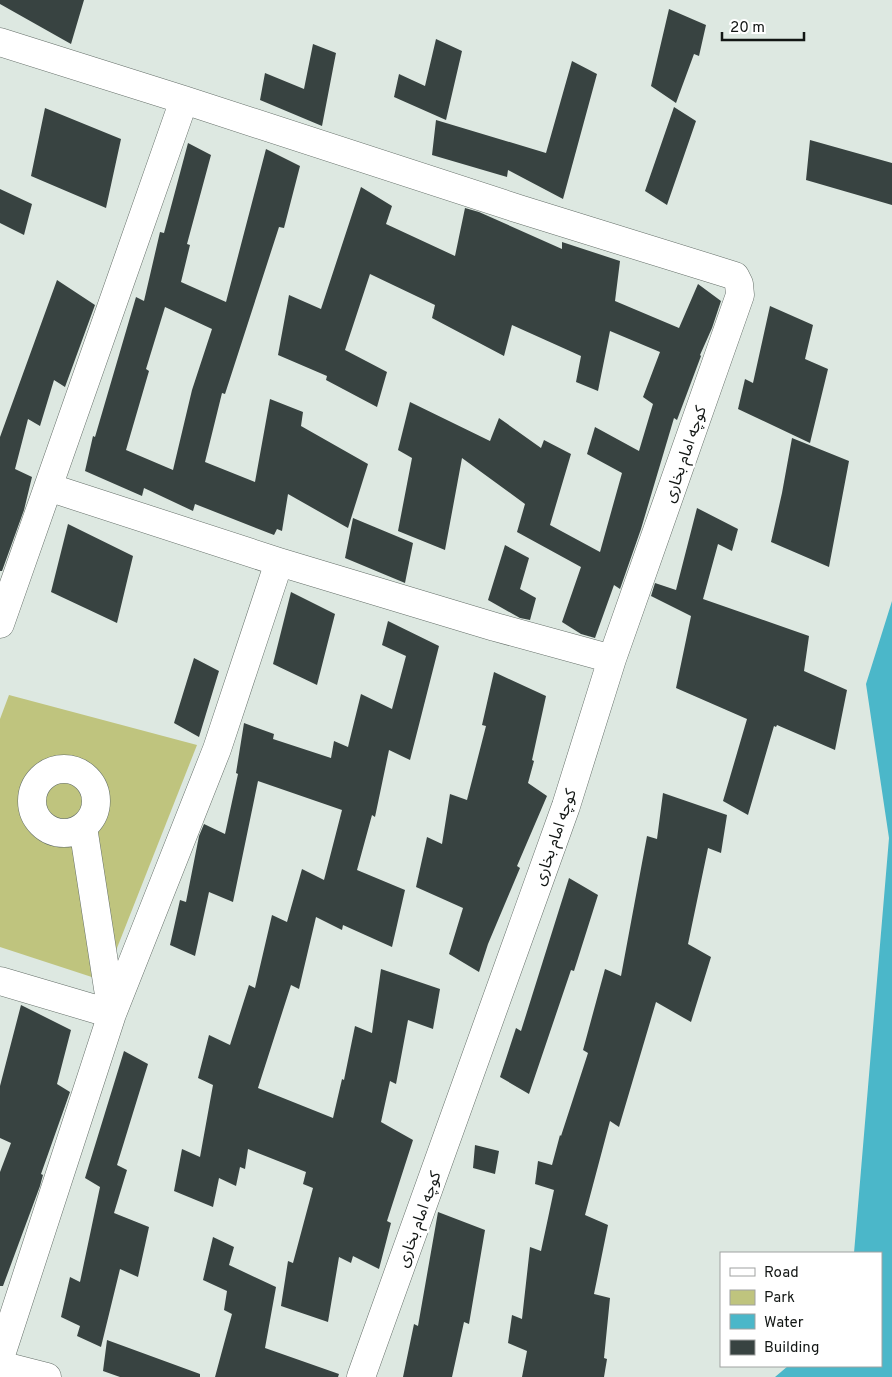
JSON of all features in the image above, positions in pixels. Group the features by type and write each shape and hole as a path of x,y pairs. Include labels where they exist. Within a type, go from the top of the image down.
{"street":[{"path":"0,42 184,100 0,624"},
{"name":"کوچه امام بخاری","path":"184,100 510,206 735,276 739,284 740,295 612,659 566,806 361,1377"},
{"path":"48,487 278,562 495,627 612,659"},
{"path":"0,1358 112,1014 217,750 278,562"},
{"path":"83,828 112,1014"},
{"path":"0,981 112,1014"},
{"path":"0,1364 47,1377"}],"green space":[{"path":"9,695 197,745 104,981 0,947 0,719"}],"water":[{"path":"892,601 892,1377 775,1377 787,1367 882,1367 882,1252 854,1252 889,838 866,684"}],"building":[{"path":"0,0 84,0 71,44 0,4"},
{"path":"669,9 706,25 699,56 694,54 676,103 651,86"},
{"path":"436,39 462,51 446,120 394,97 399,74 425,86"},
{"path":"313,44 336,53 322,126 260,100 265,73 304,89"},
{"path":"572,61 597,74 563,199 508,170 507,177 432,155 436,120 546,153"},
{"path":"674,107 696,121 667,205 645,191"},
{"path":"45,108 121,139 106,208 31,176"},
{"path":"810,140 892,163 892,205 806,180"},
{"path":"188,143 211,155 187,244 190,245 181,282 226,302 266,149 300,166 284,228 279,227 225,394 222,393 205,462 255,482 270,399 303,412 301,426 368,464 348,528 288,494 282,531 277,529 274,535 195,504 193,511 144,488 142,496 85,471 93,436 95,437 136,297 144,301 160,232 164,233","holes":["165,307 212,329 192,390 173,470 126,450 149,371 146,369"]},
{"path":"361,187 392,206 386,224 455,256 465,208 479,212 562,249 562,242 620,261 615,301 679,328 698,284 721,301 677,420 674,418 641,529 620,589 614,585 595,638 581,634 562,622 581,567 517,532 525,504 462,458 445,550 398,531 412,458 398,450 410,402 490,441 499,418 541,448 544,440 571,454 550,525 600,552 622,473 587,454 595,427 639,451 653,404 643,397 660,352 610,331 598,391 576,382 581,356 512,325 504,356 432,318 435,305 370,274 345,350 387,372 377,407 326,380 327,376 278,355 289,295 321,309"},
{"path":"0,189 32,204 24,235 0,223"},
{"path":"57,280 95,305 65,387 54,380 40,426 28,419 15,469 32,477 24,510 2,571 0,571 0,437"},
{"path":"770,306 813,325 805,359 828,369 810,443 738,409 745,379 753,383"},
{"path":"792,438 849,461 829,567 771,542"},
{"path":"697,508 738,529 732,551 718,544 703,599 809,636 804,671 847,690 835,750 777,725 776,727 774,726 748,815 723,801 747,719 676,688 691,616 651,596 655,583 676,590"},
{"path":"353,518 413,543 405,583 345,558"},
{"path":"68,524 133,556 117,623 51,592"},
{"path":"505,545 529,558 520,589 536,598 530,620 520,618 488,600"},
{"path":"291,592 335,614 317,685 273,664"},
{"path":"388,621 439,646 410,760 389,750 375,817 372,815 357,870 405,890 392,947 343,925 342,930 316,917 299,989 291,985 258,1088 333,1118 342,1079 344,1080 355,1026 372,1033 381,969 440,989 433,1029 408,1020 396,1084 390,1081 381,1122 413,1140 387,1221 391,1223 379,1269 353,1256 351,1263 339,1257 328,1322 281,1306 288,1261 293,1263 313,1188 303,1184 306,1172 248,1149 245,1169 240,1167 236,1186 219,1178 213,1207 174,1191 182,1149 200,1157 213,1085 198,1078 209,1035 230,1045 249,985 255,988 272,915 287,922 302,869 324,880 342,810 258,781 233,902 209,892 195,956 170,945 180,900 186,902 199,836 204,824 225,834 238,774 236,773 244,723 274,734 273,739 331,758 334,741 348,747 361,694 392,709 406,656 382,645"},
{"path":"194,658 219,671 199,737 174,723"},
{"path":"494,672 546,696 528,783 547,796 517,866 520,868 488,944 479,972 449,954 463,908 416,887 427,837 442,844 450,794 467,800 486,726 482,725"},
{"path":"663,793 727,815 721,853 708,848 688,944 711,957 691,1022 656,1002 619,1127 610,1121 585,1215 608,1225 594,1294 610,1298 604,1358 607,1359 604,1377 522,1377 527,1351 508,1343 512,1315 522,1319 530,1247 541,1251 554,1190 535,1184 538,1161 552,1165 560,1135 588,1053 583,1050 605,969 621,976 647,836 657,839"},
{"path":"569,878 598,895 574,971 571,970 529,1094 500,1077 516,1028 521,1031"},
{"path":"21,1005 71,1030 57,1084 70,1092 41,1174 43,1175 40,1186 3,1286 0,1286 0,1172 11,1143 0,1138 0,1086"},
{"path":"124,1051 148,1064 117,1165 127,1170 114,1213 149,1227 138,1277 120,1269 101,1347 77,1336 80,1326 61,1317 70,1277 80,1282 100,1187 85,1178"},
{"path":"475,1145 499,1151 495,1174 473,1168"},
{"path":"438,1212 485,1230 469,1324 464,1322 452,1377 403,1377 414,1324 418,1326"},
{"path":"213,1237 234,1247 229,1265 276,1287 265,1348 339,1374 338,1377 215,1377 232,1314 224,1310 227,1291 203,1280"},
{"path":"107,1340 200,1374 200,1377 120,1377 103,1371"}]}
